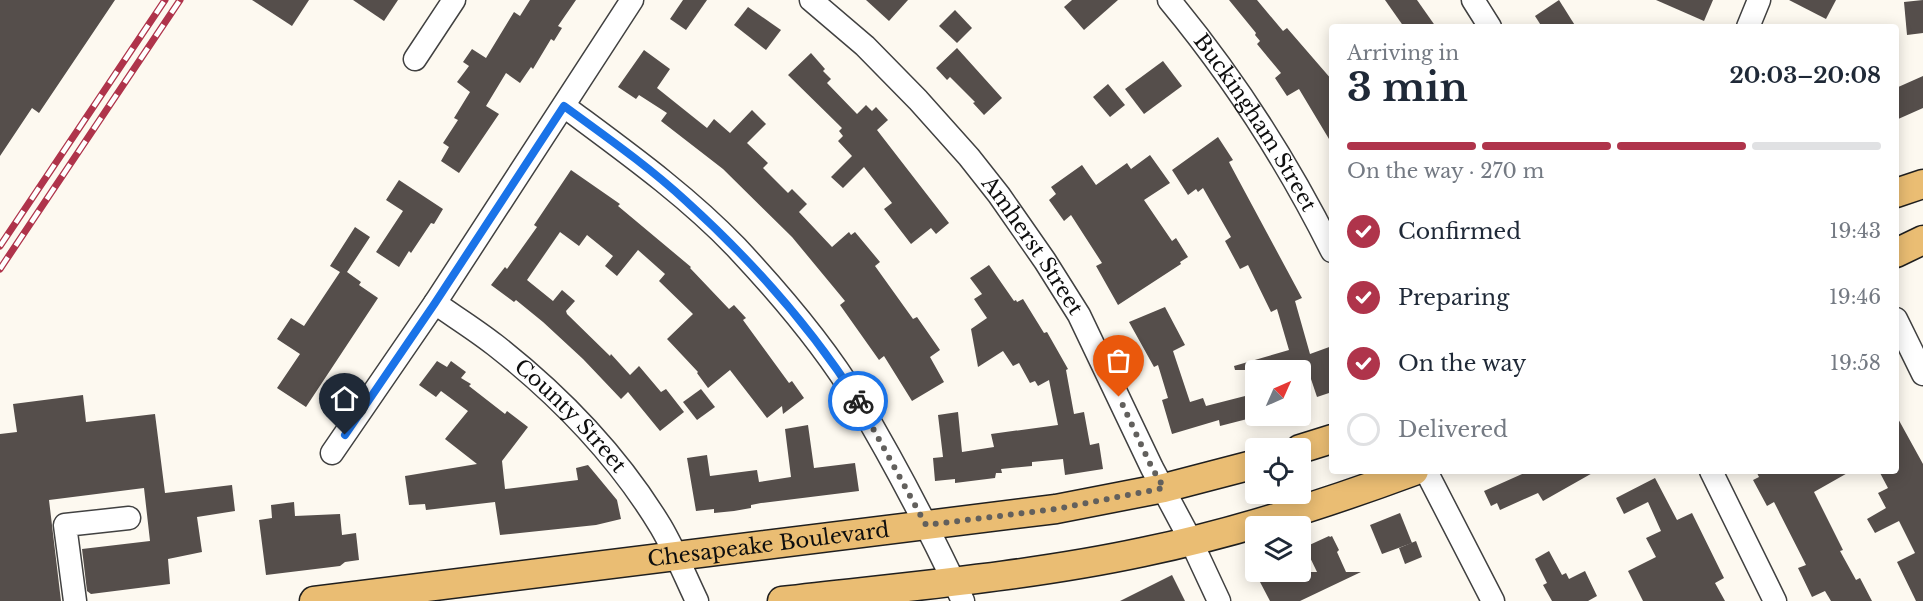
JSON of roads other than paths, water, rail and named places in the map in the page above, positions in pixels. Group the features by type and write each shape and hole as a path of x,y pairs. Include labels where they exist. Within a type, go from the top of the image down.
{"main road":[{"path":"1899,193 1923,184"},
{"path":"1899,252 1923,240"},
{"path":"1311,446 1329,440"},
{"name":"Chesapeake Boulevard","path":"314,601 446,593 676,557 1056,509 1164,488 1245,467"},
{"path":"782,601 958,591 1068,565 1191,541 1282,517 1406,474"}],"street":[{"path":"415,59 454,0"},
{"path":"332,453 435,303 632,0"},
{"name":"Amherst Street","path":"811,0 865,46 918,100 969,158 1045,261 1079,315 1219,601"},
{"name":"Buckingham Street","path":"1169,0 1225,73 1266,133 1329,246"},
{"path":"1473,0 1488,24"},
{"path":"1749,24 1759,0"},
{"path":"564,106 685,199 734,246 781,297 825,352 856,399 926,525 958,591"},
{"name":"County Street","path":"435,303 493,343 537,379 577,417 614,460 660,526 697,601"},
{"path":"1899,325 1923,374"},
{"path":"1428,474 1493,601"},
{"path":"1712,474 1775,601"},
{"path":"75,601 65,525 129,518"}],"railway":[{"path":"0,246 165,0"},
{"path":"0,269 180,0"}]}
